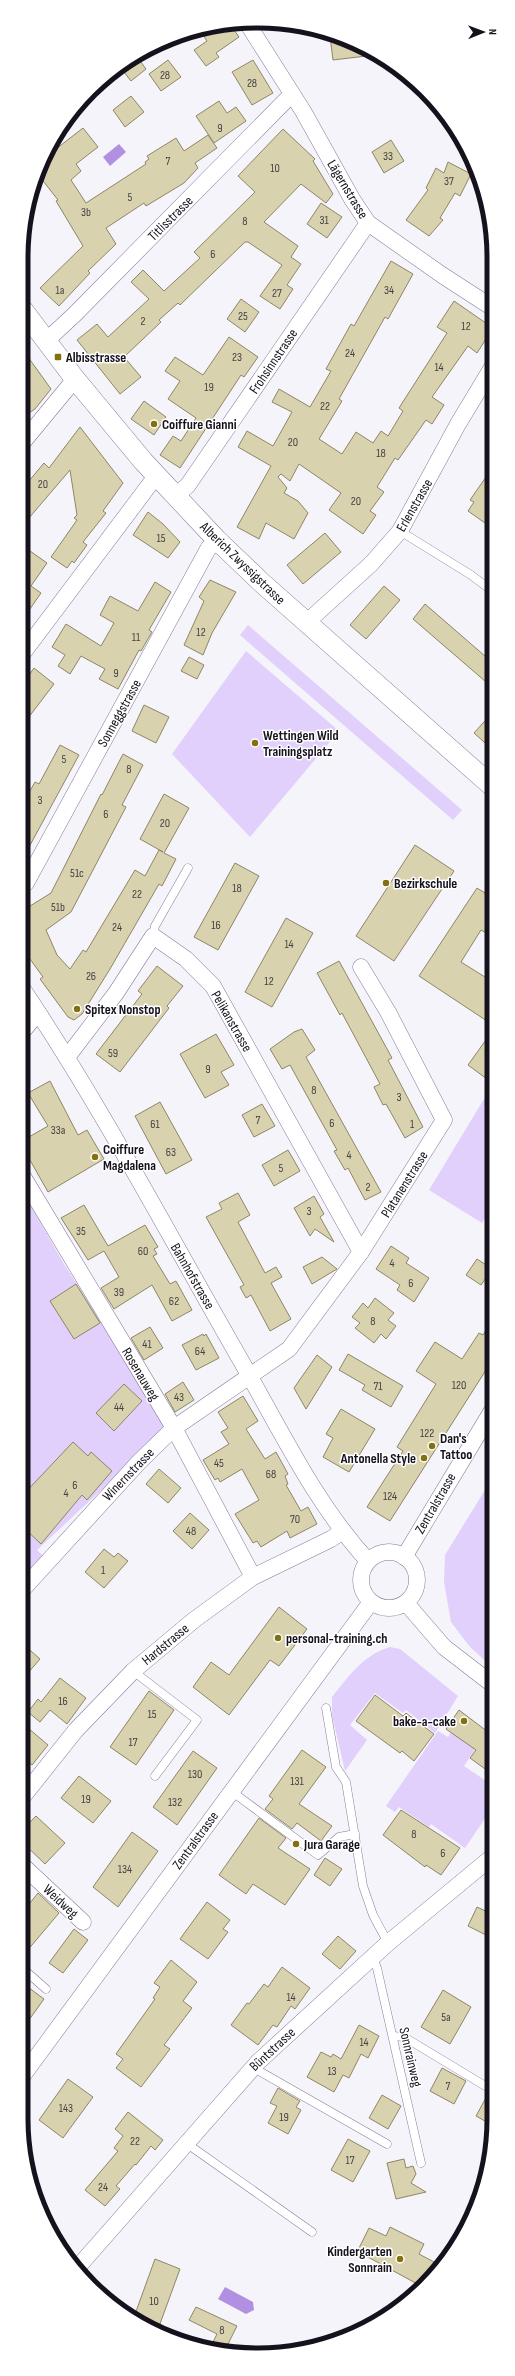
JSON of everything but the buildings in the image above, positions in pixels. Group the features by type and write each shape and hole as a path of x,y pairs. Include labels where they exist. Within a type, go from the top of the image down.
{"street":[{"name":"Lägernstrasse","path":"250,28 292,94 352,199 368,223 442,276 487,304"},
{"name":"Titlisstrasse","path":"46,341 74,315 292,94"},
{"name":"Frohsinnstrasse","path":"176,496 184,490 197,473 368,223"},
{"name":"Alberich Zwyssigstrasse","path":"28,317 75,379 156,476 217,540 487,782"},
{"name":"Erlenstrasse","path":"307,622 371,564 400,531 458,424 487,376"},
{"path":"28,436 75,379"},
{"path":"28,644 156,476"},
{"name":"Sonneggstrasse","path":"28,878 208,549 217,540"},
{"path":"68,1056 116,993 153,936"},
{"name":"Pelikanstrasse","path":"153,936 186,959 213,986 361,1252"},
{"name":"Platanenstrasse","path":"249,1376 289,1349 361,1252 444,1120 388,1012 360,967"},
{"name":"Bahnhofstrasse","path":"28,997 68,1056 298,1462 343,1531 368,1561"},
{"path":"28,1025 40,1015"},
{"name":"Rosenauweg","path":"28,1185 174,1428 253,1577"},
{"name":"Winernstrasse","path":"28,1583 139,1462 174,1428 249,1376"},
{"name":"Zentralstrasse","path":"404,1557 487,1419"},
{"name":"Hardstrasse","path":"28,1789 76,1730 133,1671 194,1620 253,1577 331,1539 343,1531"},
{"path":"389,1552 404,1557 414,1568 417,1583 411,1597 406,1603 399,1607 384,1608 370,1602 365,1595 361,1577 368,1561 382,1553 389,1552"},
{"name":"Zentralstrasse","path":"28,2068 370,1602"},
{"path":"406,1603 444,1647 487,1680"},
{"name":"Büntstrasse","path":"80,2264 252,2067 388,1944 487,1861"},
{"name":"Weidweg","path":"28,1871 83,1922"}],"lane":[{"path":"400,531 471,575 487,587"},
{"path":"153,936 155,926 188,868"},
{"path":"133,1671 197,1720 155,1776"},
{"path":"326,1708 336,1767 346,1782 363,1886 373,1915 388,1944"},
{"path":"231,1791 318,1855 339,1837 355,1834"},
{"name":"Sonnrainweg","path":"373,1958 377,1968 393,2036 421,2163"},
{"path":"28,1973 46,1989"},
{"path":"393,2036 404,2037 487,2087"},
{"path":"252,2067 387,2144"},
{"path":"186,2143 312,2232"}],"shaded area":[{"path":"119,144 126,152 110,166 103,157"},
{"path":"248,625 462,810 453,820 240,635"},
{"name":"Wettingen Wild Trainingsplatz","path":"246,651 339,731 250,837 172,754"},
{"path":"484,1099 487,1101 487,1215 482,1223 429,1190"},
{"path":"28,1201 64,1264 169,1427 37,1550 43,1556 28,1574"},
{"path":"487,1487 487,1662 470,1647 451,1622 444,1582 445,1555"},
{"path":"390,1647 400,1649 458,1696 435,1733 406,1710 403,1713 375,1693 350,1725 367,1740 345,1771 332,1715 332,1697 357,1667 372,1655"},
{"path":"463,1714 487,1731 464,1766 487,1782 487,1815 465,1848 431,1824 429,1827 399,1807 395,1812 386,1806 438,1731 448,1737"},
{"path":"225,2287 253,2302 254,2310 246,2314 218,2299"}],"place":[{"name":"Albisstrasse","path":"58,357"},
{"name":"Coiffure Gianni","path":"154,424"},
{"name":"Wettingen Wild Trainingsplatz","path":"255,743"},
{"name":"Bezirkschule","path":"386,883"},
{"name":"Spitex Nonstop","path":"77,1009"},
{"name":"Coiffure Magdalena","path":"95,1157"},
{"name":"Dan's Tattoo","path":"432,1446"},
{"name":"Antonella Style","path":"424,1458"},
{"name":"personal-training.ch","path":"278,1638"},
{"name":"bake-a-cake","path":"464,1721"},
{"name":"Jura Garage","path":"296,1844"},
{"name":"Kindergarten Sonnrain","path":"400,2259"}]}
